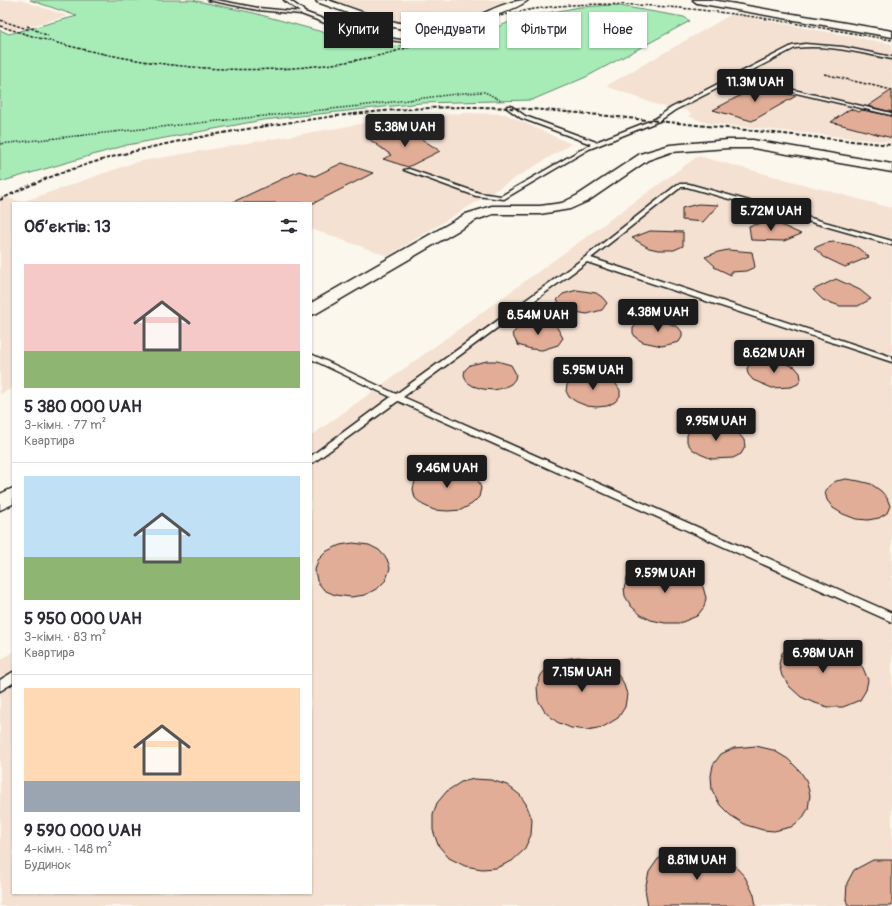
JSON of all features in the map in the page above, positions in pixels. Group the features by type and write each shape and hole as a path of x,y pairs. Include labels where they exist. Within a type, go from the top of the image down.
{"street":[{"path":"320,0 401,26 423,29 464,24 524,0"},
{"path":"697,0 892,34"},
{"path":"312,309 471,217 492,210 504,203 540,210 570,205 583,198 644,157 670,149 728,144 753,144 790,149 892,168"},
{"path":"0,503 12,496"}],"lane":[{"path":"210,0 258,9 302,13 381,38 401,40"},
{"path":"286,0 302,11 302,13"},
{"path":"407,170 504,203 596,144 657,120 673,109 794,47 827,47 892,58"},
{"path":"734,77 889,114"},
{"path":"508,107 523,118 596,144"},
{"path":"312,459 586,259 680,185 687,185 892,243"},
{"path":"586,259 892,360"},
{"path":"312,356 397,397 892,618"},
{"path":"0,686 12,678"}],"path":[{"path":"0,144 359,106 464,93 485,92 492,94 508,107"}],"shaded area":[{"path":"0,0 20,0 68,16 10,31 0,27"},
{"path":"331,0 509,0 479,12 401,12 401,22 393,19 393,12 369,12"},
{"path":"732,14 892,44 892,142 707,123 688,116 692,114 685,110 666,108 606,86"},
{"path":"468,113 505,114 571,144 388,256 312,229 312,202 22,202 136,162 414,115"},
{"path":"698,156 892,208 892,906 0,906 0,661 12,652 12,894 312,894 312,435"},
{"path":"0,196 22,202 12,202 12,388 0,394"}],"green space":[{"path":"30,0 192,0 254,13 324,32 324,48 393,48 393,45 401,46 401,48 499,48 499,26 507,23 507,48 581,48 581,12 552,12 580,7 614,5 684,17 690,21 647,44 647,12 589,12 589,48 640,48 586,77 532,100 421,103 263,120 127,145 0,182 0,30 9,34 77,16"}],"building":[{"path":"758,86 796,96 752,121 713,110"},
{"path":"892,90 892,112 868,106"},
{"path":"850,109 859,112 862,110 892,116 892,138 831,122"},
{"path":"408,130 440,151 408,167 383,159 391,155 369,139"},
{"path":"342,163 373,173 314,203 233,202 299,171 315,176"},
{"path":"698,204 718,205 703,222 682,220 682,208"},
{"path":"765,222 781,225 801,234 784,241 751,240 749,226"},
{"path":"650,231 683,232 683,246 674,250 658,250 649,248 632,238"},
{"path":"834,242 851,245 858,248 869,257 845,267 824,257 814,248 826,243"},
{"path":"728,250 752,252 755,267 746,271 731,272 731,275 714,267 715,266 705,257"},
{"path":"836,279 860,290 871,299 858,306 840,306 823,300 813,290"},
{"path":"577,290 596,293 607,303 602,310 587,314 564,310 557,300 563,294"},
{"path":"652,319 662,320 678,327 682,332 682,337 679,342 662,346 643,342 636,338 633,333 633,328 637,324"},
{"path":"533,323 555,324 563,338 558,345 542,350 531,349 518,345 512,334 518,328"},
{"path":"758,360 777,360 795,367 800,373 801,379 798,384 791,387 772,388 753,380 748,374 747,368 751,363"},
{"path":"487,361 497,361 511,365 516,374 515,379 511,384 494,390 483,389 473,386 467,382 464,375 465,370 470,365"},
{"path":"589,376 599,376 609,379 616,384 620,390 620,396 615,402 607,406 597,407 587,406 569,397 566,391 567,385 571,380"},
{"path":"709,424 730,428 739,434 744,440 745,447 741,454 733,458 712,459 692,449 687,442 687,435 691,429 699,425"},
{"path":"434,468 460,468 470,472 478,480 481,488 479,497 472,504 461,510 434,510 423,505 415,498 413,489 415,481 422,474"},
{"path":"846,479 871,484 881,491 887,498 890,506 887,513 879,518 868,520 856,519 833,508 827,500 825,492 829,486 836,481"},
{"path":"353,543 369,545 379,550 387,559 390,568 386,580 378,588 365,595 351,597 335,595 324,590 317,581 315,570 318,560 327,551 340,545"},
{"path":"652,564 666,564 680,568 696,578 703,587 706,598 704,607 697,616 680,623 665,623 651,620 641,615 631,606 625,596 624,588 627,578 634,570"},
{"path":"804,640 818,640 834,644 854,657 863,668 868,680 866,690 860,700 843,707 828,707 801,697 790,687 782,676 779,664 782,653 790,646"},
{"path":"578,657 593,659 607,665 615,671 623,682 627,694 625,707 618,718 603,727 587,730 571,728 557,722 545,712 538,700 537,686 541,675 550,665 563,659"},
{"path":"756,746 773,750 788,759 800,771 806,780 810,795 808,809 802,819 791,827 774,831 763,830 746,825 730,815 720,805 712,790 711,776 713,765 721,754 734,748"},
{"path":"474,779 491,780 507,785 520,795 526,804 532,819 531,835 524,850 512,861 496,868 482,869 465,866 449,858 438,845 433,830 433,814 437,803 447,791 461,782"},
{"path":"697,848 715,852 732,863 745,877 754,895 756,906 648,906 645,889 649,872 658,859 679,849"},
{"path":"873,860 892,860 892,906 848,906 846,899 847,883 854,870"}],"railway":[{"path":"0,26 93,52 187,66 234,69 282,69 329,64 377,56 404,49 472,24 496,17 528,10 571,5 611,4 692,9 773,20 892,40"},
{"path":"0,20 30,30"},
{"path":"27,26 48,36"},
{"path":"824,74 892,90"},
{"path":"0,200 25,188 78,167 134,151 217,134 280,124 343,115 407,109 492,107 537,110 603,115 892,145"}]}
